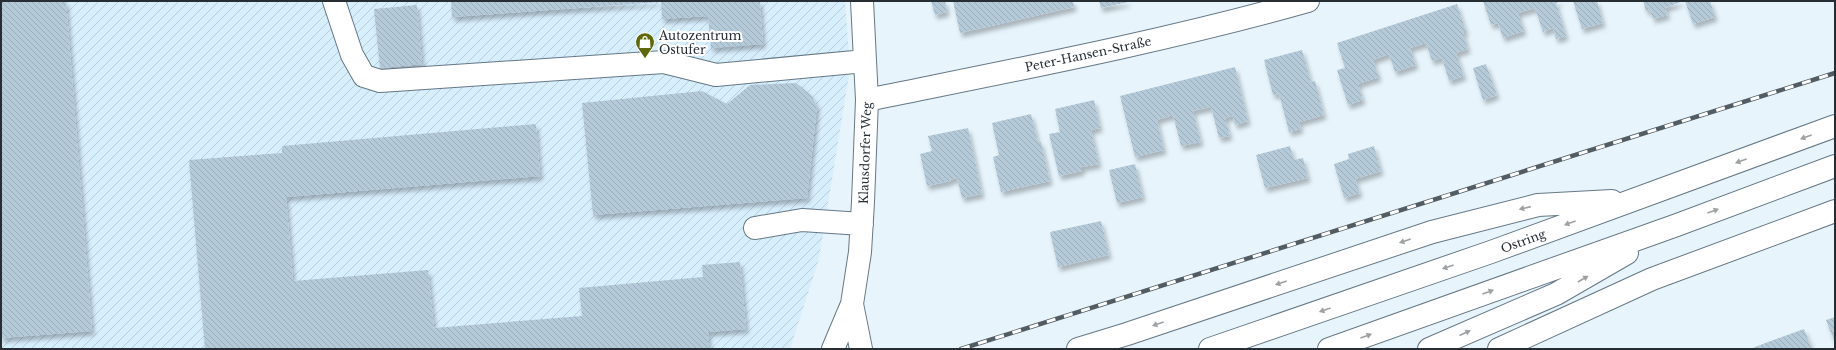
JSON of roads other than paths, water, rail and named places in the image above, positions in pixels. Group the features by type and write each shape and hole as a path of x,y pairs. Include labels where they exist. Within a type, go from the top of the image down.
{"main road":[{"path":"334,1 352,55 364,76 380,81 664,62 716,75 865,61"},
{"name":"Klausdorfer Weg","path":"833,349 852,304 862,224 867,100 862,1"},
{"name":"Peter-Hansen-Straße","path":"867,100 1065,60 1249,18 1308,1"},
{"name":"Ostring","path":"1210,349 1491,252 1835,126"},
{"path":"1329,349 1677,225 1835,166"},
{"path":"1078,349 1432,232 1482,218 1538,205 1633,200"},
{"path":"1499,349 1652,279 1835,211"},
{"path":"755,228 802,220 862,224"},
{"path":"1429,349 1556,294 1677,225"},
{"name":"Klausdorfer Weg","path":"852,304 861,349"}],"railway":[{"path":"961,349 1835,73"}],"place":[{"name":"Autozentrum Ostufer","path":"645,59"}]}
